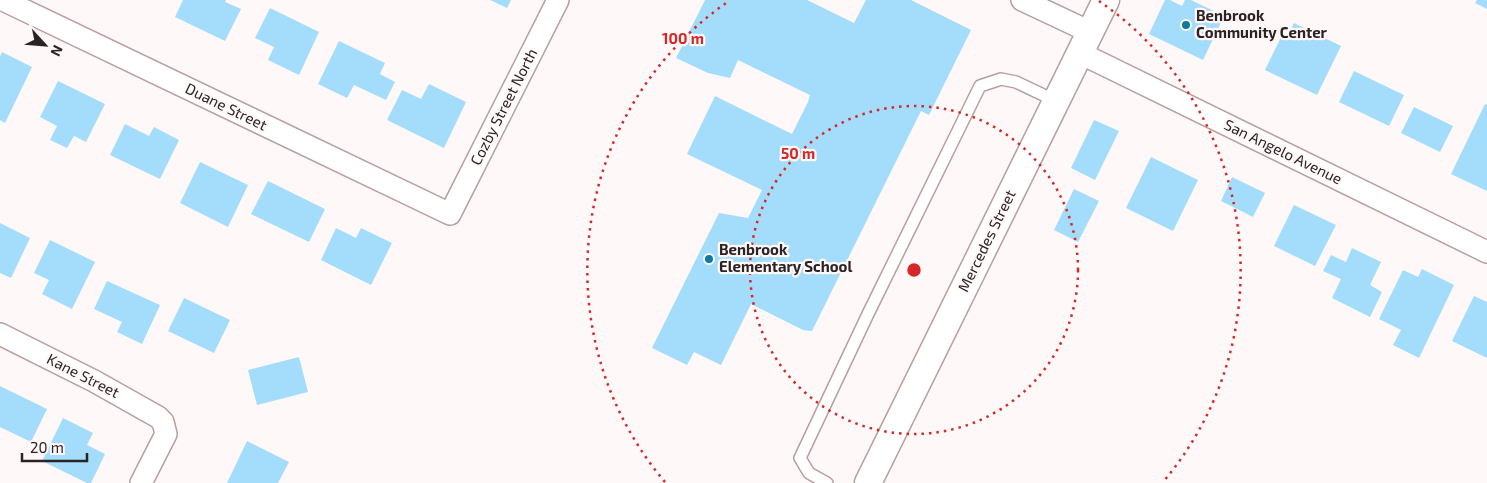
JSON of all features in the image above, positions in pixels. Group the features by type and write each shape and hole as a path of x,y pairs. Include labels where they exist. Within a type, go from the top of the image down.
{"street":[{"name":"Duane Street","path":"3,0 450,214"},
{"name":"Cozby Street North","path":"450,214 558,0"},
{"name":"San Angelo Avenue","path":"1022,0 1085,42 1487,252"},
{"name":"Mercedes Street","path":"868,483 1106,0"},
{"name":"Kane Street","path":"0,334 94,381 158,417 163,422 166,434 141,483"}],"lane":[{"path":"827,483 809,473 800,458 868,314 980,86 1000,79 1016,82 1056,101"}],"building":[{"path":"183,0 226,0 225,2 241,9 225,41 175,17"},
{"path":"490,0 511,0 507,8"},
{"path":"705,0 807,0 854,23 866,0 911,0 971,30 929,115 921,111 812,331 803,330 751,304 721,365 694,352 687,365 652,348 719,213 748,218 762,190 687,154 715,96 792,134 810,95 738,60 730,78 708,73 676,58"},
{"name":"Benbrook Community Center","path":"1165,0 1170,0 1182,6 1185,0 1191,0 1224,16 1203,60 1149,34"},
{"path":"1477,0 1487,0 1487,9 1475,3"},
{"path":"270,8 319,32 299,75 268,60 274,47 255,38"},
{"path":"1294,23 1341,46 1317,95 1265,70 1283,33 1288,35"},
{"path":"339,41 385,63 380,74 395,82 386,100 354,85 347,98 318,84"},
{"path":"2,52 32,67 5,123 0,120 0,57"},
{"path":"1354,71 1404,95 1389,126 1339,102"},
{"path":"58,81 105,104 86,142 74,136 67,148 50,140 57,126 40,117"},
{"path":"429,84 466,102 444,148 387,120 402,90 421,99"},
{"path":"1485,104 1487,105 1487,191 1451,174"},
{"path":"1414,107 1453,126 1440,152 1401,133"},
{"path":"1094,120 1119,131 1095,180 1071,168"},
{"path":"125,124 149,136 154,127 179,140 160,179 110,155"},
{"path":"1151,157 1198,180 1173,231 1126,208"},
{"path":"200,162 248,185 228,227 180,203"},
{"path":"1232,177 1265,193 1253,217 1221,201"},
{"path":"268,181 325,209 309,242 251,214"},
{"path":"1074,189 1099,201 1078,242 1054,230"},
{"path":"1294,205 1336,225 1315,266 1274,246"},
{"path":"0,223 30,238 11,278 0,273"},
{"path":"336,228 356,238 361,228 392,243 371,285 321,260"},
{"path":"50,240 95,262 72,309 42,294 49,280 34,273"},
{"path":"1352,248 1381,262 1370,285 1382,292 1370,317 1332,298 1341,279 1323,271 1331,255 1346,262"},
{"path":"1422,269 1454,285 1419,358 1393,345 1401,330 1379,319 1403,270 1418,277"},
{"path":"107,281 160,305 142,344 117,332 122,322 94,309"},
{"path":"1474,296 1487,302 1487,358 1452,341"},
{"path":"184,298 230,320 214,353 168,331"},
{"path":"299,357 308,392 257,405 248,370"},
{"path":"0,386 47,409 31,442 0,427"},
{"path":"63,418 93,433 87,445 105,454 91,483 87,483 42,461"},
{"path":"247,441 289,462 278,483 227,483"}],"place":[{"name":"Benbrook Community Center","path":"1186,25"},
{"name":"Benbrook Elementary School","path":"709,259"}]}
